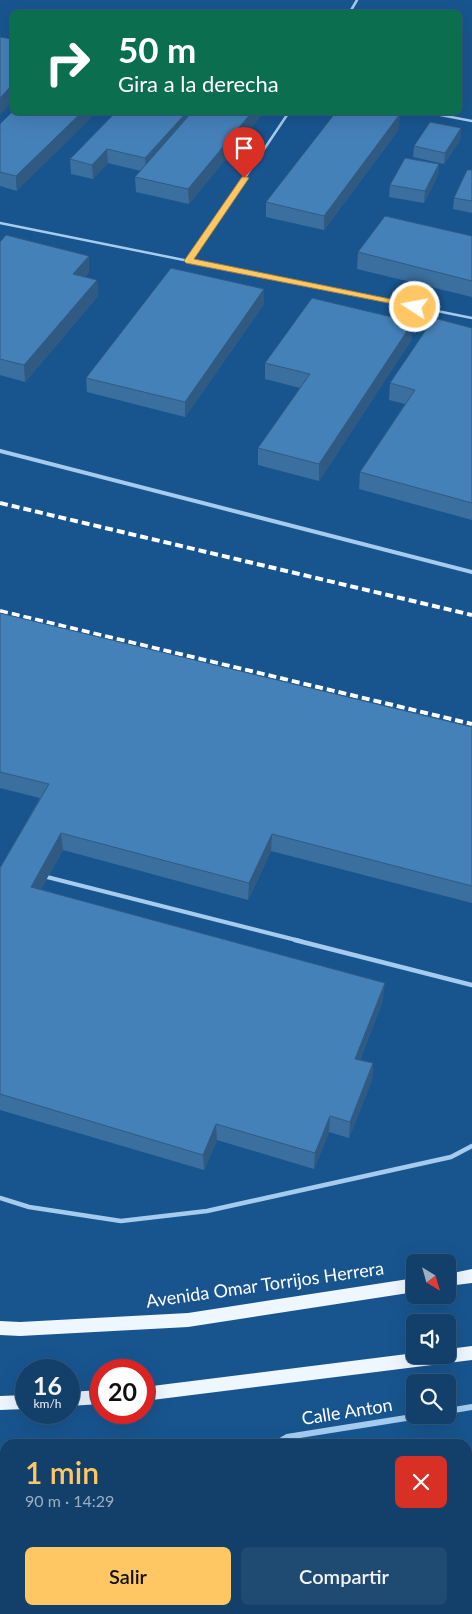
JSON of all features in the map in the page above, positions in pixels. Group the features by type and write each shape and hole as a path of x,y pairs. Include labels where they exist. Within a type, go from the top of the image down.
{"main road":[{"path":"456,1279 472,1276"},
{"name":"Avenida Omar Torrijos Herrera","path":"0,1328 20,1329 188,1320 406,1286"},
{"path":"155,1393 472,1353"},
{"path":"0,1403 15,1402"}],"street":[{"path":"456,1410 472,1408"},
{"name":"Calle Anton","path":"284,1439 406,1418"}],"lane":[{"path":"189,261 287,115"},
{"path":"439,115 472,122"},
{"path":"0,223 472,318"},
{"path":"0,451 472,572"},
{"path":"47,877 472,985"},
{"path":"0,1198 29,1208 121,1221 207,1211 451,1157 472,1146"}],"building":[{"path":"0,37 10,39 10,87 0,98"},
{"path":"10,114 79,115 16,176 0,172 0,124"},
{"path":"113,115 184,115 145,158 107,149 92,165 70,159"},
{"path":"189,115 250,115 188,189 135,177"},
{"path":"334,115 399,115 324,216 266,202"},
{"path":"430,122 461,128 445,153 414,146"},
{"path":"405,158 439,164 425,191 390,185"},
{"path":"467,170 472,170 472,201 454,198"},
{"path":"385,216 472,236 472,281 358,252"},
{"path":"6,235 89,256 73,274 97,280 24,365 0,359 0,242"},
{"path":"171,268 264,289 185,402 86,378"},
{"path":"312,298 413,322 319,464 258,448 310,374 265,363"},
{"path":"434,318 472,328 472,503 360,472 415,390 390,383"},
{"path":"0,613 472,727 472,886 272,834 249,883 61,833 31,887 385,983 355,1059 373,1063 350,1122 330,1116 315,1153 216,1124 203,1155 0,1094 0,868 49,784 0,772"}],"railway":[{"path":"0,503 472,615"},
{"path":"0,611 472,724"}],"route":[{"path":"244,178 189,261 415,307"}]}
